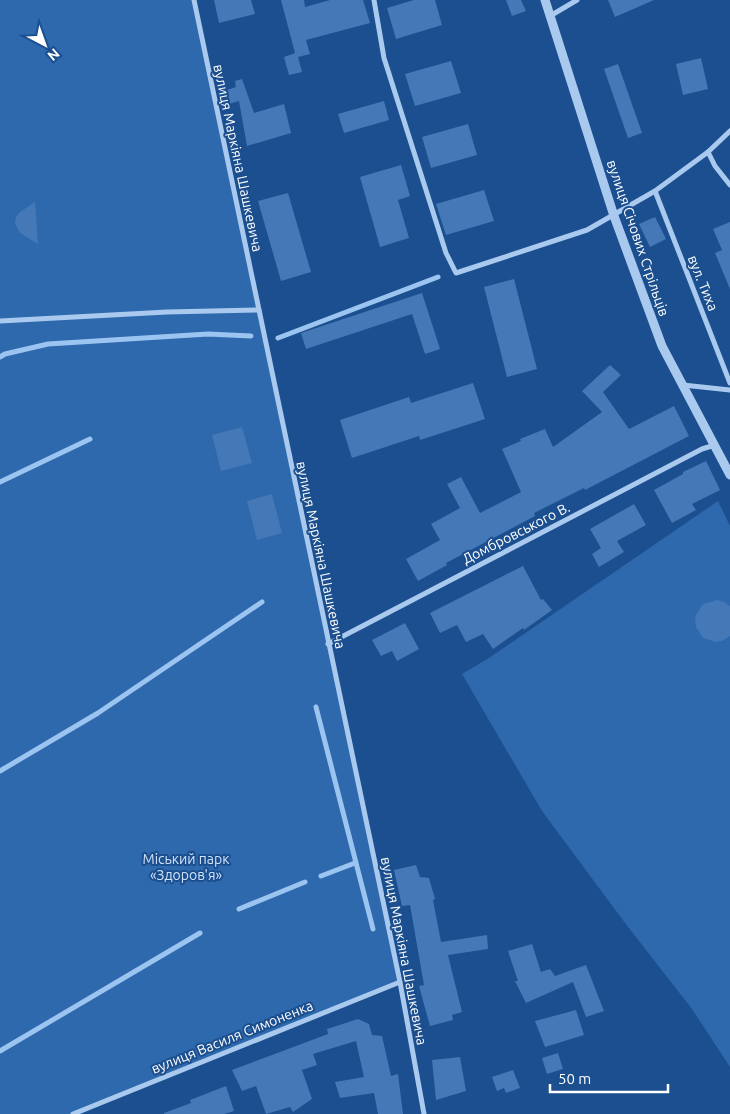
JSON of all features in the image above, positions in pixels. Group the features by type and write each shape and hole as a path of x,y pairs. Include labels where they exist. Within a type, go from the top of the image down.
{"street":[{"name":"вулиця Маркіяна Шашкевича","path":"194,0 400,982 424,1114"},
{"path":"374,0 384,58 446,253 456,274 587,230 614,216 655,191 708,152 730,131"},
{"name":"вулиця Січових Стрільців","path":"545,0 614,216 662,346 716,445 730,475"},
{"path":"550,16 577,0"},
{"path":"708,152 715,166 730,185"},
{"name":"вул. Тиха","path":"655,191 730,382"},
{"path":"0,321 122,314 259,310"},
{"path":"682,385 730,390"},
{"name":"Домбровського В.","path":"328,644 702,449 716,445"},
{"name":"вулиця Василя Симоненка","path":"73,1114 400,982"}],"green space":[{"name":"Міський парк «Здоров'я»","path":"0,0 194,0 400,982 80,1114 0,1114"},
{"path":"718,501 730,526 730,1067 692,1009 542,811 462,674 489,658"}],"building":[{"path":"214,0 251,0 255,14 219,23"},
{"path":"281,0 304,0 305,7 330,0 363,0 370,23 306,40 310,54 298,57 302,72 289,75 284,57 295,53"},
{"path":"414,0 435,0 442,25 396,39 387,8"},
{"path":"506,0 521,0 526,11 512,16"},
{"path":"608,0 654,0 615,17"},
{"path":"701,58 708,89 683,95 676,64"},
{"path":"451,61 461,93 415,106 405,74"},
{"path":"618,64 642,133 628,138 604,69"},
{"path":"242,79 254,113 284,104 291,133 247,146 239,101 229,104 224,91 236,87 235,81"},
{"path":"384,101 389,120 344,133 338,114"},
{"path":"468,124 477,155 431,168 422,137"},
{"path":"401,165 410,196 398,200 409,238 380,247 360,177"},
{"path":"484,190 494,221 446,235 436,204"},
{"path":"288,193 311,272 281,281 258,201"},
{"path":"35,202 38,244 20,233 15,223 16,217 20,212"},
{"path":"655,217 666,239 650,247 639,224"},
{"path":"730,222 730,289 715,253 722,250 713,229"},
{"path":"514,279 537,369 507,377 484,287"},
{"path":"422,293 440,349 425,354 412,314 306,349 301,333"},
{"path":"610,365 621,375 603,392 629,429 674,406 689,436 585,490 584,488 534,513 535,516 446,563 447,565 418,581 406,559 440,540 431,524 460,508 447,484 461,477 480,513 521,492 502,449 545,429 553,447 602,412 582,391"},
{"path":"473,383 485,419 420,440 419,436 352,458 340,420 409,397 411,403"},
{"path":"242,427 252,463 221,471 212,435"},
{"path":"706,461 720,490 692,504 696,510 672,523 654,490 683,474 683,472"},
{"path":"272,494 282,533 257,540 247,501"},
{"path":"634,504 646,525 617,541 624,552 599,567 592,554 601,548 590,529"},
{"path":"523,566 541,600 543,599 552,610 493,649 483,634 466,642 457,625 440,633 430,613"},
{"path":"717,600 730,606 730,636 716,642 703,638 696,627 695,621 696,615 703,604"},
{"path":"405,623 419,649 397,661 392,651 381,656 372,640"},
{"path":"416,865 420,877 429,878 435,899 433,900 441,942 487,935 488,949 448,955 462,1012 452,1015 453,1020 430,1026 419,986 424,985 410,905 402,906 394,870"},
{"path":"532,944 541,972 550,969 555,976 586,965 604,1011 586,1017 573,982 526,1003 515,981 518,981 508,951"},
{"path":"576,1010 584,1035 545,1047 535,1021"},
{"path":"358,1019 369,1024 372,1035 382,1036 391,1076 398,1074 403,1114 378,1114 374,1093 340,1098 335,1082 364,1077 356,1041 313,1054 317,1065 302,1070 312,1099 293,1112 290,1107 266,1114 256,1086 242,1091 232,1070 328,1034 327,1029"},
{"path":"558,1053 563,1069 547,1074 542,1058"},
{"path":"460,1057 466,1091 436,1100 432,1060"},
{"path":"513,1070 520,1088 506,1093 504,1088 497,1091 492,1077"},
{"path":"226,1086 234,1111 224,1114 164,1114 191,1103 190,1100"}],"waterway":[{"path":"278,338 438,277"},
{"path":"0,357 5,354 48,344 208,334 251,336"},
{"path":"0,482 90,439"},
{"path":"0,771 98,713 262,602"},
{"path":"316,707 373,929"},
{"path":"321,876 355,863"},
{"path":"239,909 305,882"},
{"path":"0,1051 200,933"}]}
